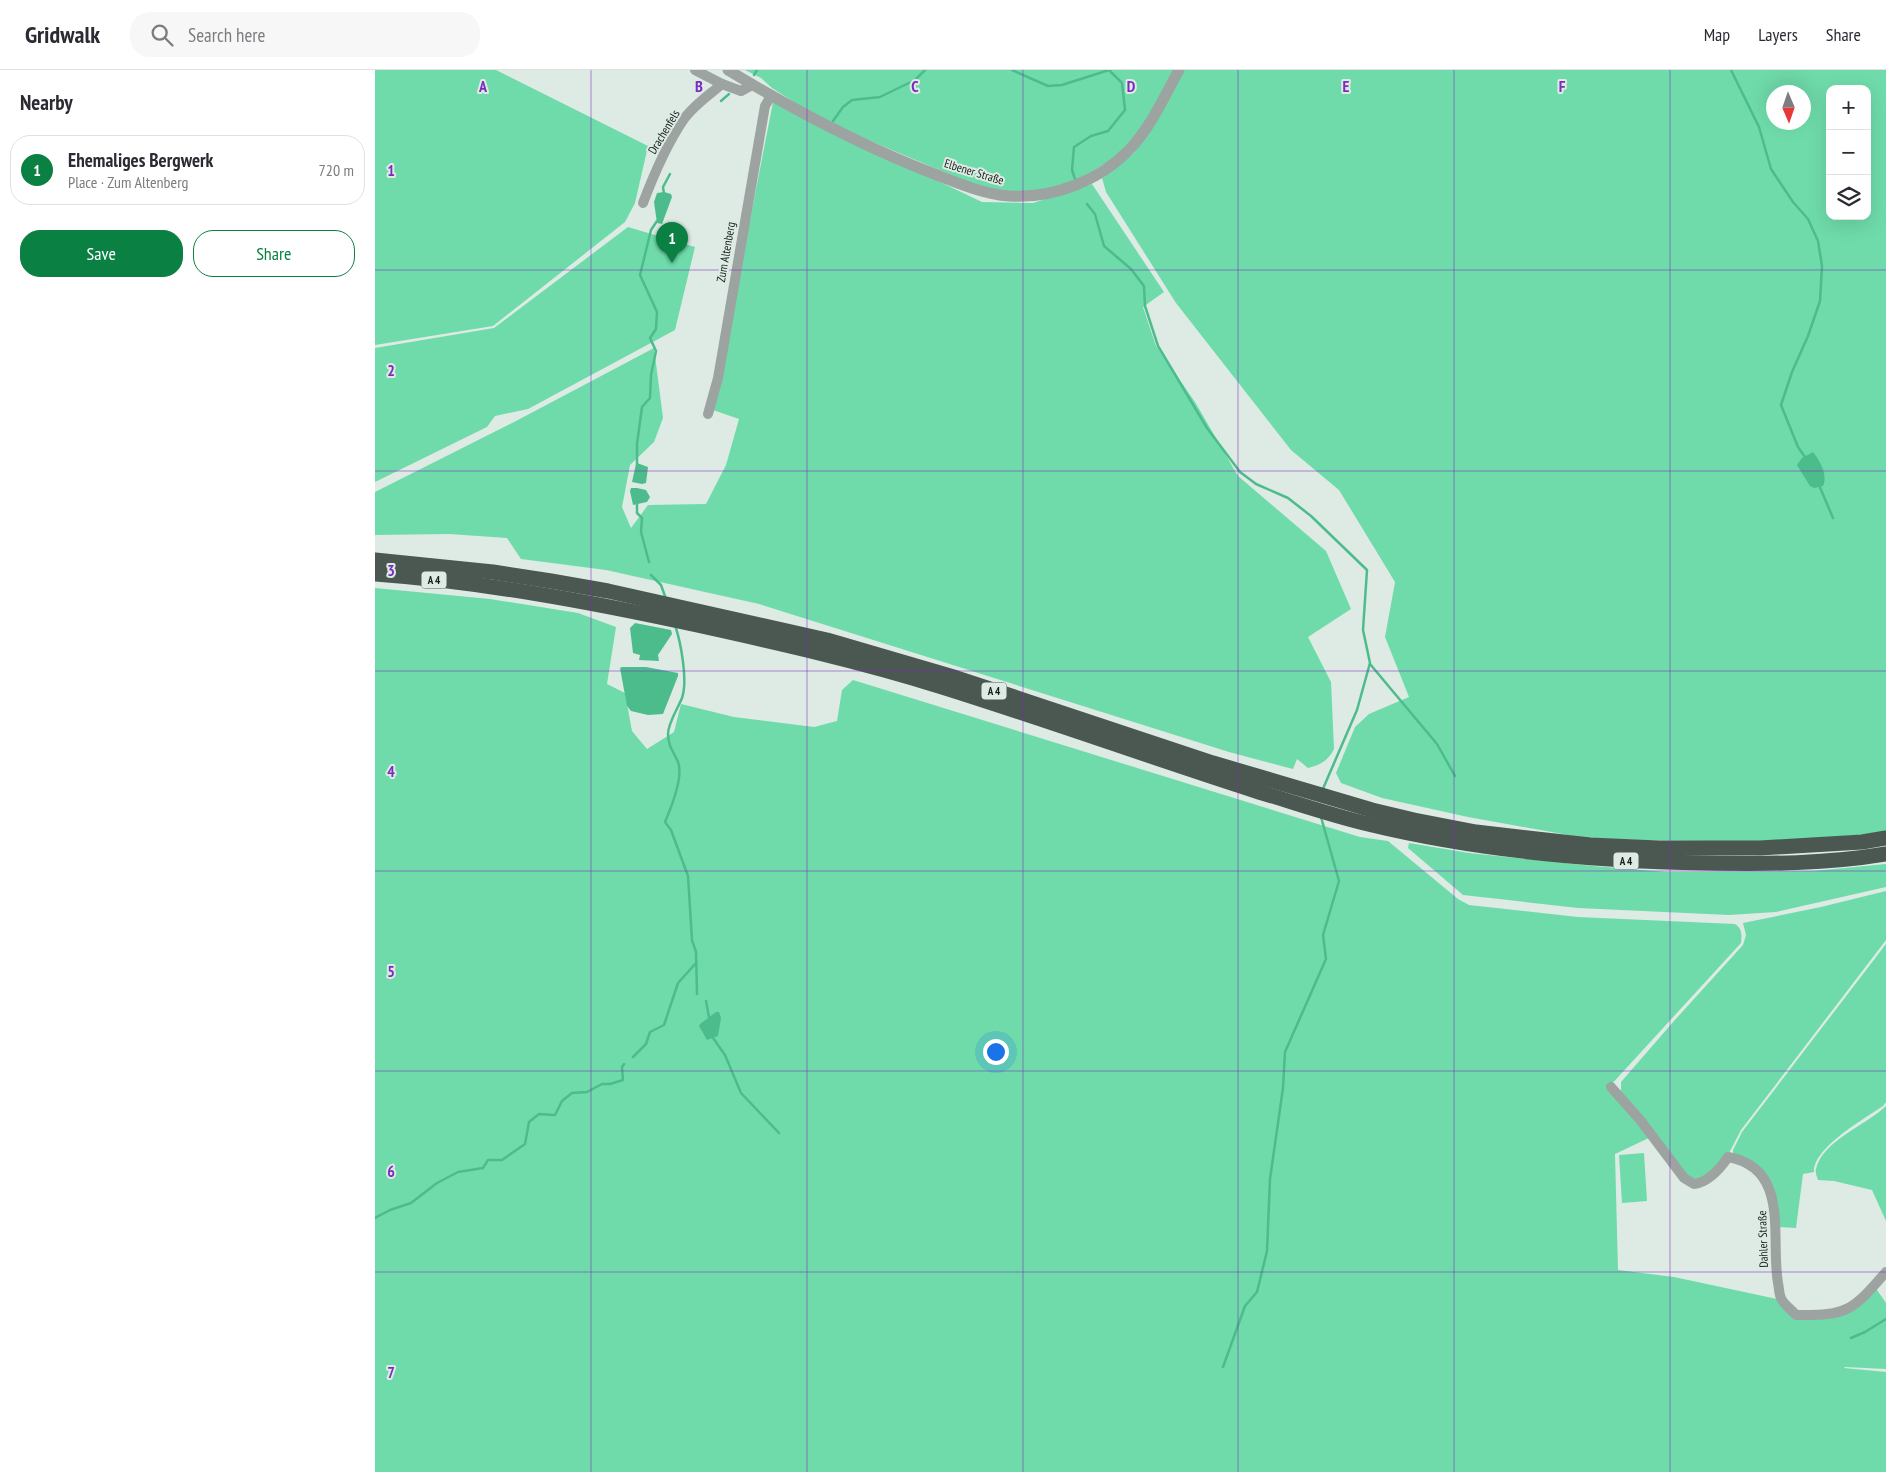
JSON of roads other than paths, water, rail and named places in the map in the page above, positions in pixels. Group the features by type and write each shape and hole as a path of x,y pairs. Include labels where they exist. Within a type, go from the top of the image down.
{"highway":[{"name":"A 4","path":"375,560 493,579 608,591 772,634 841,658 1370,817 1514,851 1587,859 1763,864 1865,858 1886,854"},
{"name":"A 4","path":"375,574 493,579"},
{"name":"A 4","path":"1370,817 1413,820 1476,832 1590,845 1760,848 1862,842 1886,838"}],"street":[{"path":"695,70 722,84 741,90 752,85"},
{"name":"Elbener Straße","path":"728,70 771,96 873,148 962,185 1000,195 1037,196 1055,192 1082,182 1105,169 1129,150 1146,130 1179,70"},
{"name":"Drachenfels","path":"643,203 656,171 685,118 701,101 722,84"},
{"name":"Zum Altenberg","path":"708,414 718,378 765,106 771,96"},
{"name":"Dahler Straße","path":"1611,1088 1641,1121 1684,1178 1693,1184 1703,1183 1721,1167 1729,1156 1751,1164 1763,1178 1771,1193 1775,1209 1775,1266 1781,1299 1796,1315 1824,1315 1848,1309 1861,1300 1886,1272"}],"waterway":[{"path":"754,75 757,70"},
{"path":"833,121 843,107 852,100 880,97 915,80 925,70"},
{"path":"1012,70 1048,86 1062,85 1109,70"},
{"path":"1075,179 1072,170 1074,147 1091,136 1108,131 1125,110 1122,83 1109,70"},
{"path":"1731,70 1759,127 1771,169 1793,202 1808,219 1818,241 1822,266 1820,301 1781,405 1798,447 1805,457"},
{"path":"721,101 729,94"},
{"path":"664,194 663,187 670,174"},
{"path":"1087,204 1095,214 1104,246 1131,269 1144,286 1145,306 1158,346 1207,428 1240,472 1256,484 1288,498 1311,516 1367,570 1363,630 1370,663 1357,710 1322,791"},
{"path":"637,465 637,444 642,407 650,398 651,375 656,351 650,338 656,329 657,312 640,275 651,230 657,221"},
{"path":"1819,485 1833,518"},
{"path":"637,503 637,513 642,518 641,532 649,562"},
{"path":"651,575 661,585 666,599"},
{"path":"675,625 684,672 684,691 668,730 669,743 678,762 679,776 676,792 665,822 671,830 688,876 692,940 696,952 697,994"},
{"path":"1370,664 1437,744 1455,776"},
{"path":"1223,1367 1245,1306 1257,1292 1267,1251 1270,1179 1283,1088 1285,1052 1326,959 1323,935 1339,881 1321,817"},
{"path":"633,1057 646,1044 650,1032 664,1025 678,983 696,963"},
{"path":"706,1001 709,1017"},
{"path":"711,1035 725,1055 741,1093 779,1133"},
{"path":"375,1218 390,1210 411,1203 437,1183 458,1172 483,1168 488,1160 502,1160 525,1144 529,1122 539,1114 555,1115 562,1101 572,1093 587,1092 602,1084 623,1080 622,1067 624,1064"},
{"path":"1851,1338 1886,1319"}],"place":[{"name":"Ehemaliges Bergwerk","path":"672,263"}]}
